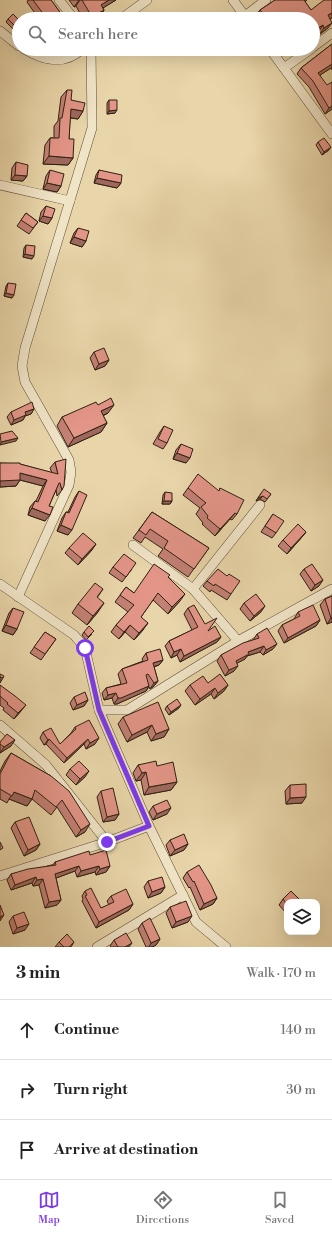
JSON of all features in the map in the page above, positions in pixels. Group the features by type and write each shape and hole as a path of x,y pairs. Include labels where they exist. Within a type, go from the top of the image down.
{"street":[{"path":"59,0 68,12"},
{"path":"131,12 147,0"},
{"path":"233,0 242,12"},
{"path":"252,12 266,0"},
{"path":"0,31 12,40"},
{"path":"320,42 332,33"},
{"path":"40,56 60,61 75,56"},
{"path":"18,597 69,485 71,472 69,460 25,382 22,366 25,348 92,128 91,56"},
{"path":"275,56 330,128"},
{"path":"284,68 300,56"},
{"path":"0,185 70,201"},
{"path":"193,590 260,505"},
{"path":"133,545 193,590 238,641"},
{"path":"0,584 74,635 85,648 99,710 149,826 196,922 226,947"},
{"path":"99,710 127,710 238,641 332,589"},
{"path":"0,725 46,765 107,842"},
{"path":"0,876 107,842 149,826"},
{"path":"97,947 183,895"}],"building":[{"path":"33,0 51,0 60,12 42,12"},
{"path":"82,0 109,0 101,5 104,10 101,12 89,12"},
{"path":"275,0 304,0 311,10 324,0 332,0 332,13 328,15 332,23 324,28 323,25 320,27 320,12 262,12 260,10"},
{"path":"12,15 12,23 8,19"},
{"path":"332,44 332,64 318,73 327,85 332,82 332,106 329,108 313,81 301,68 316,56 320,56 320,53"},
{"path":"67,90 72,90 71,100 85,103 83,111 71,109 69,139 74,139 73,158 49,156 50,138 59,138 60,118 62,118"},
{"path":"109,100 117,100 117,110 109,111"},
{"path":"324,138 331,147 324,152 318,142"},
{"path":"16,162 28,165 27,176 15,175"},
{"path":"50,170 64,174 61,186 47,183"},
{"path":"99,170 122,175 121,183 97,178"},
{"path":"46,206 55,209 52,218 43,216"},
{"path":"26,213 38,222 33,228 21,220"},
{"path":"78,228 89,231 86,241 74,237"},
{"path":"26,245 35,246 34,256 25,254"},
{"path":"8,283 16,284 14,295 6,293"},
{"path":"104,348 109,360 99,364 94,352"},
{"path":"111,398 114,405 101,411 107,423 74,438 62,417 96,402 98,405"},
{"path":"32,402 34,409 25,412 26,415 14,420 11,412"},
{"path":"164,426 173,430 167,443 158,439"},
{"path":"12,431 18,438 1,442 0,434"},
{"path":"181,444 193,449 190,458 177,453"},
{"path":"66,459 64,486 62,490 59,483 49,506 53,507 50,515 32,508 35,501 38,502 47,480 20,473 20,480 0,481 0,463 20,463 58,474 55,462"},
{"path":"198,474 219,491 220,488 244,500 237,514 235,513 220,529 207,518 208,516 201,507 206,503 188,488"},
{"path":"264,489 271,494 267,499 263,496 258,498"},
{"path":"79,491 87,495 72,530 61,525 66,512 69,513"},
{"path":"165,492 172,493 172,501 164,501"},
{"path":"152,512 209,548 194,569 164,548 168,541 150,529 146,535 139,530"},
{"path":"273,514 284,521 276,533 265,526"},
{"path":"298,524 306,532 291,548 283,540"},
{"path":"83,533 96,544 82,559 69,548"},
{"path":"124,554 136,563 126,577 113,567"},
{"path":"154,564 170,575 168,577 185,594 172,607 158,593 141,617 148,623 139,633 130,625 124,632 116,625 134,605 120,595 126,587 134,593"},
{"path":"312,564 323,580 315,585 304,569"},
{"path":"218,569 227,576 229,574 240,581 231,594 207,581"},
{"path":"95,583 103,589 97,597 104,603 93,616 78,604"},
{"path":"256,594 265,606 254,616 244,603"},
{"path":"332,596 332,618 331,618 325,599"},
{"path":"194,605 205,624 217,618 208,631 215,626 221,637 184,656 181,649 174,652 169,641 198,627 188,608"},
{"path":"313,605 320,620 288,638 282,625 300,616 298,612"},
{"path":"13,608 24,612 17,629 6,625"},
{"path":"89,626 94,631 88,637 84,632"},
{"path":"267,628 277,644 266,650 264,646 248,652 249,654 236,661 238,666 229,670 221,655 243,643 259,638 257,634"},
{"path":"45,632 56,639 45,654 34,647"},
{"path":"160,649 163,660 153,663 158,681 154,683 148,674 146,675 149,686 121,698 118,698 116,693 108,695 106,688 127,683 122,669 148,660 146,653"},
{"path":"220,674 228,685 218,693 215,688 200,699 190,685 203,676 208,683"},
{"path":"0,685 26,705 18,713 0,696"},
{"path":"85,692 88,700 77,705 74,697"},
{"path":"177,699 181,705 171,712 167,706"},
{"path":"158,702 169,729 156,734 152,725 132,735 123,717"},
{"path":"89,720 99,738 90,743 88,739 67,758 49,739 48,740 43,732 51,728 60,744 76,729 75,727"},
{"path":"7,734 15,740 4,747 0,744 0,742"},
{"path":"11,753 51,776 69,791 90,824 81,830 62,800 56,807 35,790 32,799 14,792 12,796 0,789 0,774"},
{"path":"79,761 89,771 80,779 70,769"},
{"path":"156,761 157,766 173,762 177,782 149,787 146,772 142,773 138,765"},
{"path":"306,784 306,797 290,798 290,785"},
{"path":"113,788 119,814 107,817 101,791"},
{"path":"167,800 171,808 157,814 153,806"},
{"path":"29,817 40,844 28,850 15,822"},
{"path":"184,834 188,844 175,850 170,840"},
{"path":"0,842 3,848 0,850"},
{"path":"106,850 110,866 100,869 99,866 81,871 79,866 55,874 61,900 49,902 43,879 37,880 36,877 15,885 11,874 28,869 56,865 55,862 89,851 90,855"},
{"path":"199,865 217,898 204,904 194,881 193,882 187,872"},
{"path":"162,877 165,887 152,892 148,881"},
{"path":"91,888 101,908 114,902 111,896 126,889 133,904 99,922 85,896 87,895 85,891"},
{"path":"291,891 299,899 284,899 284,900 283,899"},
{"path":"186,901 192,916 176,922 170,907"},
{"path":"0,905 4,915 0,917"},
{"path":"24,912 29,924 17,928 13,916"},
{"path":"150,918 160,939 151,943 142,923"},
{"path":"126,933 132,943 125,947 118,947 114,940"},
{"path":"67,934 74,942 69,947 64,947 59,942"}],"route":[{"path":"85,648 99,710 149,826 107,842"}]}
